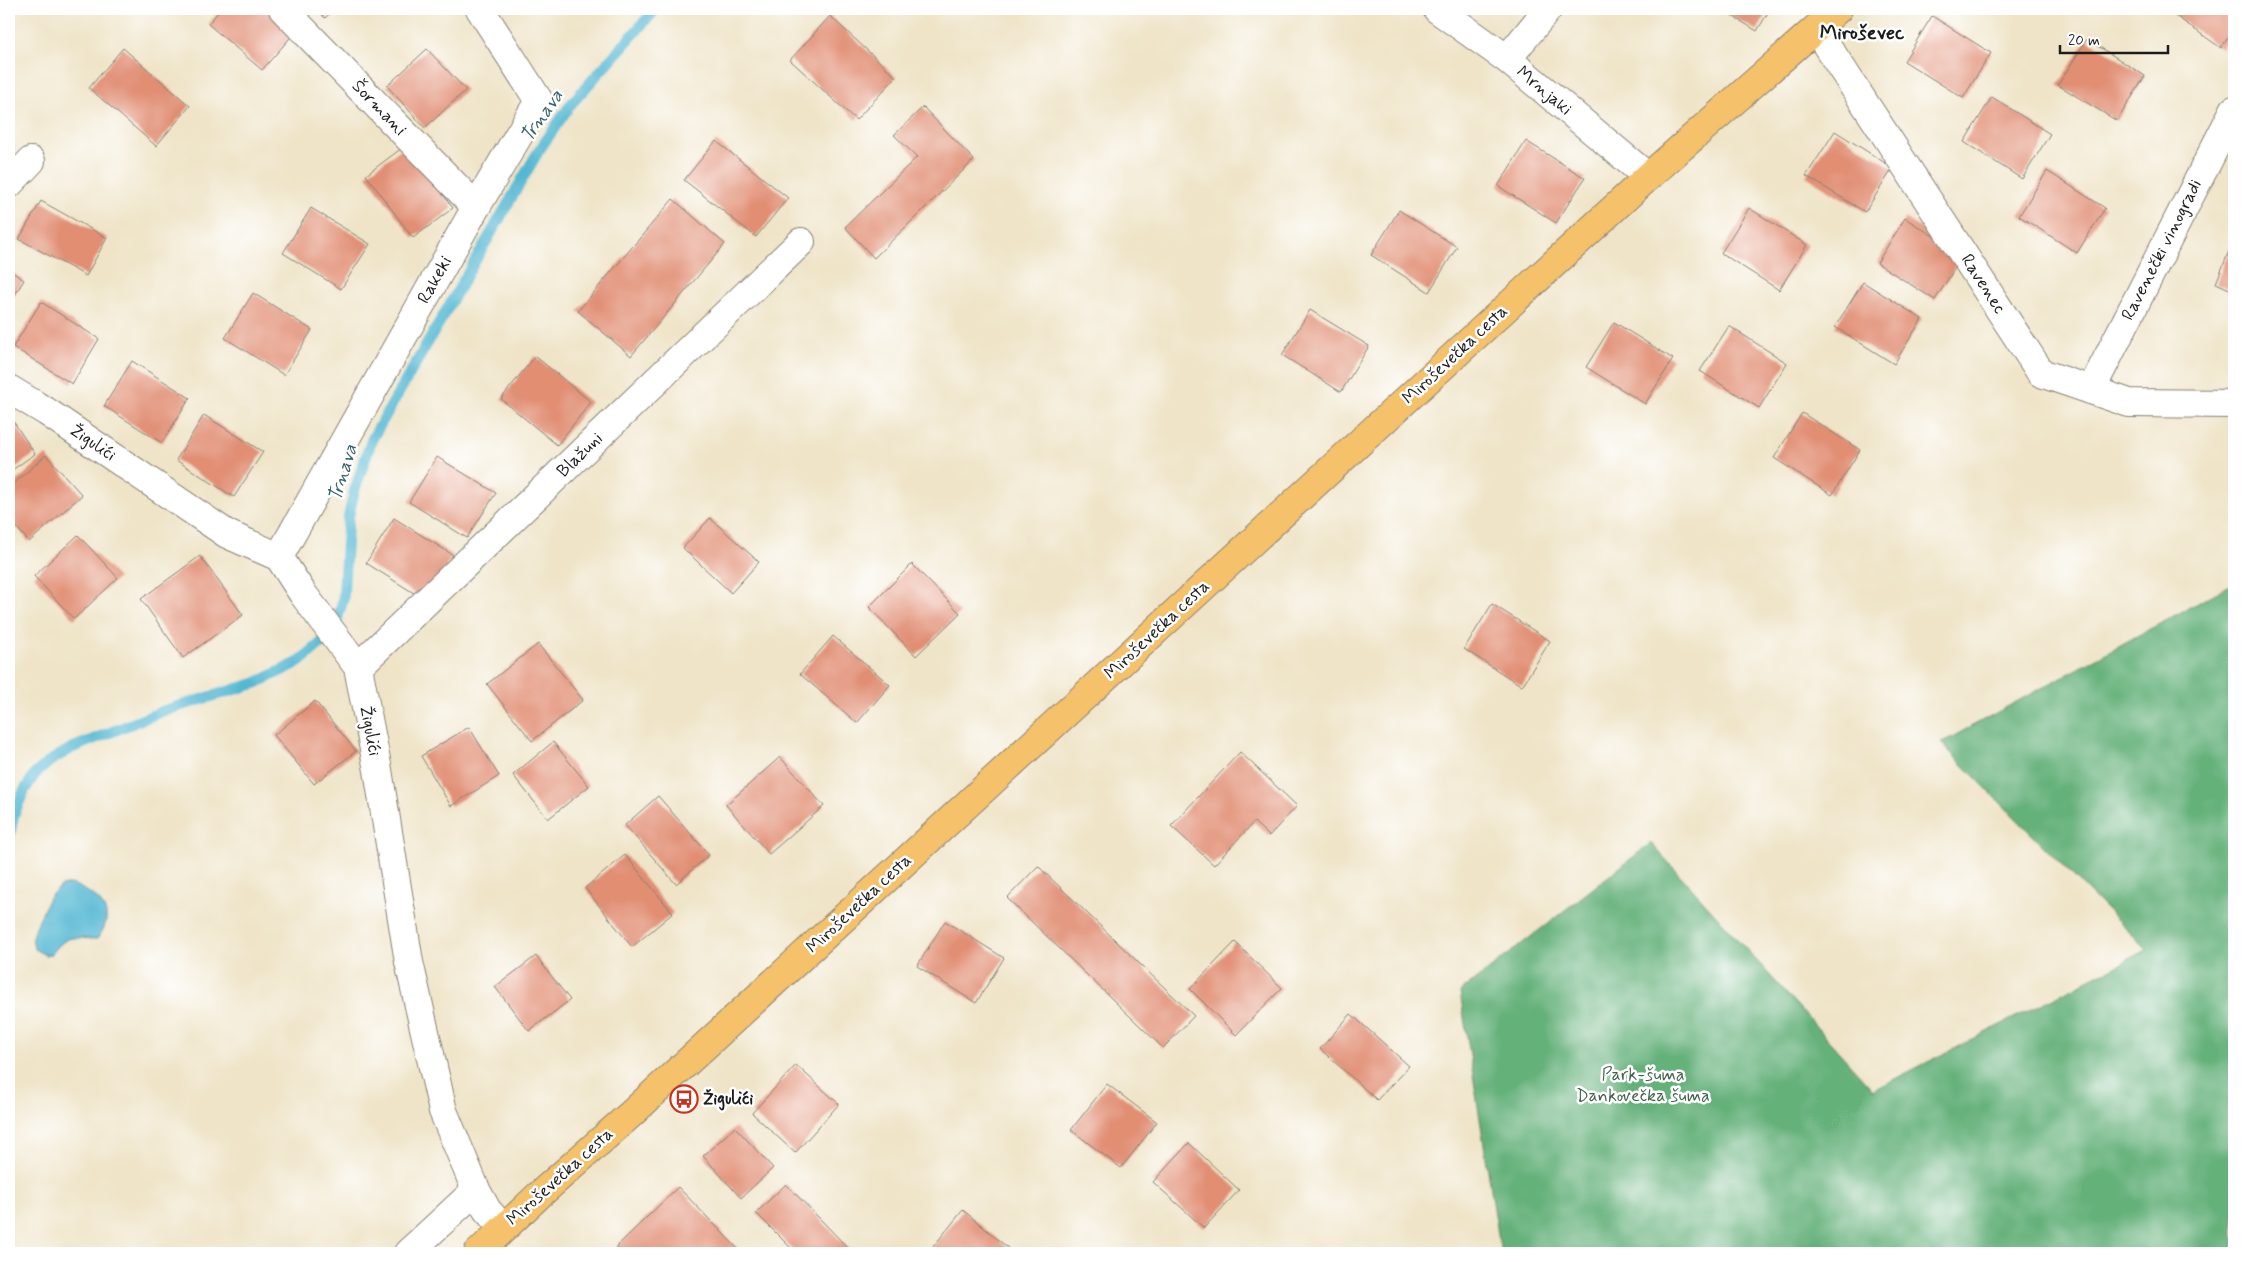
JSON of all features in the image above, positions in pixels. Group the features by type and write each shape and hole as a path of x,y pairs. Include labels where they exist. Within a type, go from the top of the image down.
{"main road":[{"name":"Miroševečka cesta","path":"478,1253 503,1228 628,1118 1648,177 1838,9"}],"street":[{"name":"Šormani","path":"283,9 476,207"},
{"name":"Rakeki","path":"278,557 476,207 539,100 480,9"},
{"name":"Mrnjaki","path":"1437,9 1507,59 1648,177"},
{"path":"1507,59 1548,9"},
{"name":"Ravenec","path":"1816,29 2041,373 2128,403 2234,404"},
{"name":"Ravenečki vinogradi","path":"2090,390 2234,110"},
{"path":"9,184 31,161"},
{"name":"Blažuni","path":"353,661 801,242"},
{"name":"Žigulići","path":"9,389 47,412 227,534 278,557 353,661 378,770 409,962 443,1111 476,1190 487,1210 503,1228"},
{"path":"408,1253 476,1190"}],"green space":[{"name":"Park-šuma Dankovečka šuma","path":"2234,583 2234,1253 1501,1253 1460,992 1651,843 1873,1090 2147,950 1941,743"}],"water":[{"path":"72,884 90,893 103,905 106,912 106,920 103,929 97,939 72,938 62,942 52,954 45,955 34,949 32,936 49,897 61,886"}],"building":[{"path":"221,9 271,9 297,30 262,70 208,24"},
{"path":"317,9 335,9 325,18"},
{"path":"1721,9 1770,9 1757,31"},
{"path":"2177,9 2234,9 2234,29 2221,48 2173,14"},
{"path":"830,16 896,77 856,120 790,60"},
{"path":"1932,16 1991,53 1963,98 1904,61"},
{"path":"2087,39 2145,76 2117,121 2058,85"},
{"path":"123,48 190,106 156,146 89,88"},
{"path":"427,49 466,90 425,128 387,86"},
{"path":"1992,97 2050,134 2022,179 1964,142"},
{"path":"923,107 974,160 874,258 845,227 917,157 894,135"},
{"path":"1835,131 1893,168 1865,212 1806,176"},
{"path":"716,141 788,198 756,237 684,180"},
{"path":"1526,141 1585,178 1556,223 1498,186"},
{"path":"406,145 453,208 413,238 366,175"},
{"path":"2047,171 2105,208 2077,253 2019,216"},
{"path":"673,199 725,244 631,356 578,311"},
{"path":"41,201 107,238 86,276 19,239"},
{"path":"311,208 370,244 341,289 283,253"},
{"path":"1749,208 1807,245 1779,290 1721,253"},
{"path":"1399,210 1457,247 1429,292 1371,255"},
{"path":"1905,218 1963,255 1935,300 1877,263"},
{"path":"2234,239 2234,291 2216,283"},
{"path":"9,270 24,280 9,304"},
{"path":"1863,282 1922,319 1894,364 1835,327"},
{"path":"253,293 312,330 284,375 225,338"},
{"path":"41,302 99,339 72,384 13,347"},
{"path":"1310,310 1369,346 1341,392 1282,355"},
{"path":"1614,322 1673,359 1645,404 1586,367"},
{"path":"1729,326 1787,363 1759,408 1700,371"},
{"path":"535,356 591,402 557,445 501,399"},
{"path":"132,361 190,398 162,443 104,406"},
{"path":"1802,413 1860,450 1832,495 1774,458"},
{"path":"9,415 35,454 9,472"},
{"path":"204,415 263,452 234,497 176,460"},
{"path":"46,455 82,495 29,542 9,518 9,488"},
{"path":"437,457 496,493 467,538 409,502"},
{"path":"394,518 453,555 425,600 366,563"},
{"path":"710,518 759,562 731,593 683,548"},
{"path":"78,535 118,578 74,619 34,576"},
{"path":"200,556 243,615 183,658 141,599"},
{"path":"912,564 960,613 916,656 869,607"},
{"path":"1492,604 1550,641 1522,686 1464,649"},
{"path":"833,636 890,685 857,723 800,674"},
{"path":"538,644 583,700 532,741 487,684"},
{"path":"315,701 356,751 314,784 274,735"},
{"path":"469,727 499,776 451,806 421,756"},
{"path":"553,742 589,786 548,819 513,775"},
{"path":"1240,752 1297,806 1269,836 1254,822 1214,865 1171,826"},
{"path":"780,757 824,806 769,854 726,805"},
{"path":"658,796 709,855 676,884 625,825"},
{"path":"625,855 673,913 632,947 585,888"},
{"path":"1038,866 1194,1016 1163,1048 1007,898"},
{"path":"945,921 1004,958 976,1003 917,966"},
{"path":"1235,942 1282,988 1236,1035 1190,989"},
{"path":"536,956 570,1000 529,1031 495,987"},
{"path":"1351,1014 1409,1066 1377,1100 1320,1049"},
{"path":"796,1065 839,1104 795,1153 752,1113"},
{"path":"1107,1084 1157,1122 1121,1168 1071,1130"},
{"path":"735,1127 773,1168 741,1198 703,1156"},
{"path":"1189,1143 1239,1190 1204,1228 1153,1182"},
{"path":"786,1184 853,1253 796,1253 756,1213"},
{"path":"678,1187 742,1253 623,1253 616,1247"},
{"path":"963,1210 1008,1248 1004,1253 928,1253"}],"waterway":[{"name":"Trnava","path":"9,837 14,814 24,791 35,774 50,761 72,748 163,711 256,683 299,662 320,644 337,620 343,600 348,519 354,492 372,439 538,152 571,104 656,9"}],"place":[{"name":"Žigulići","path":"684,1099"}],"district":[{"name":"Miroševec","path":"1862,33"}]}
